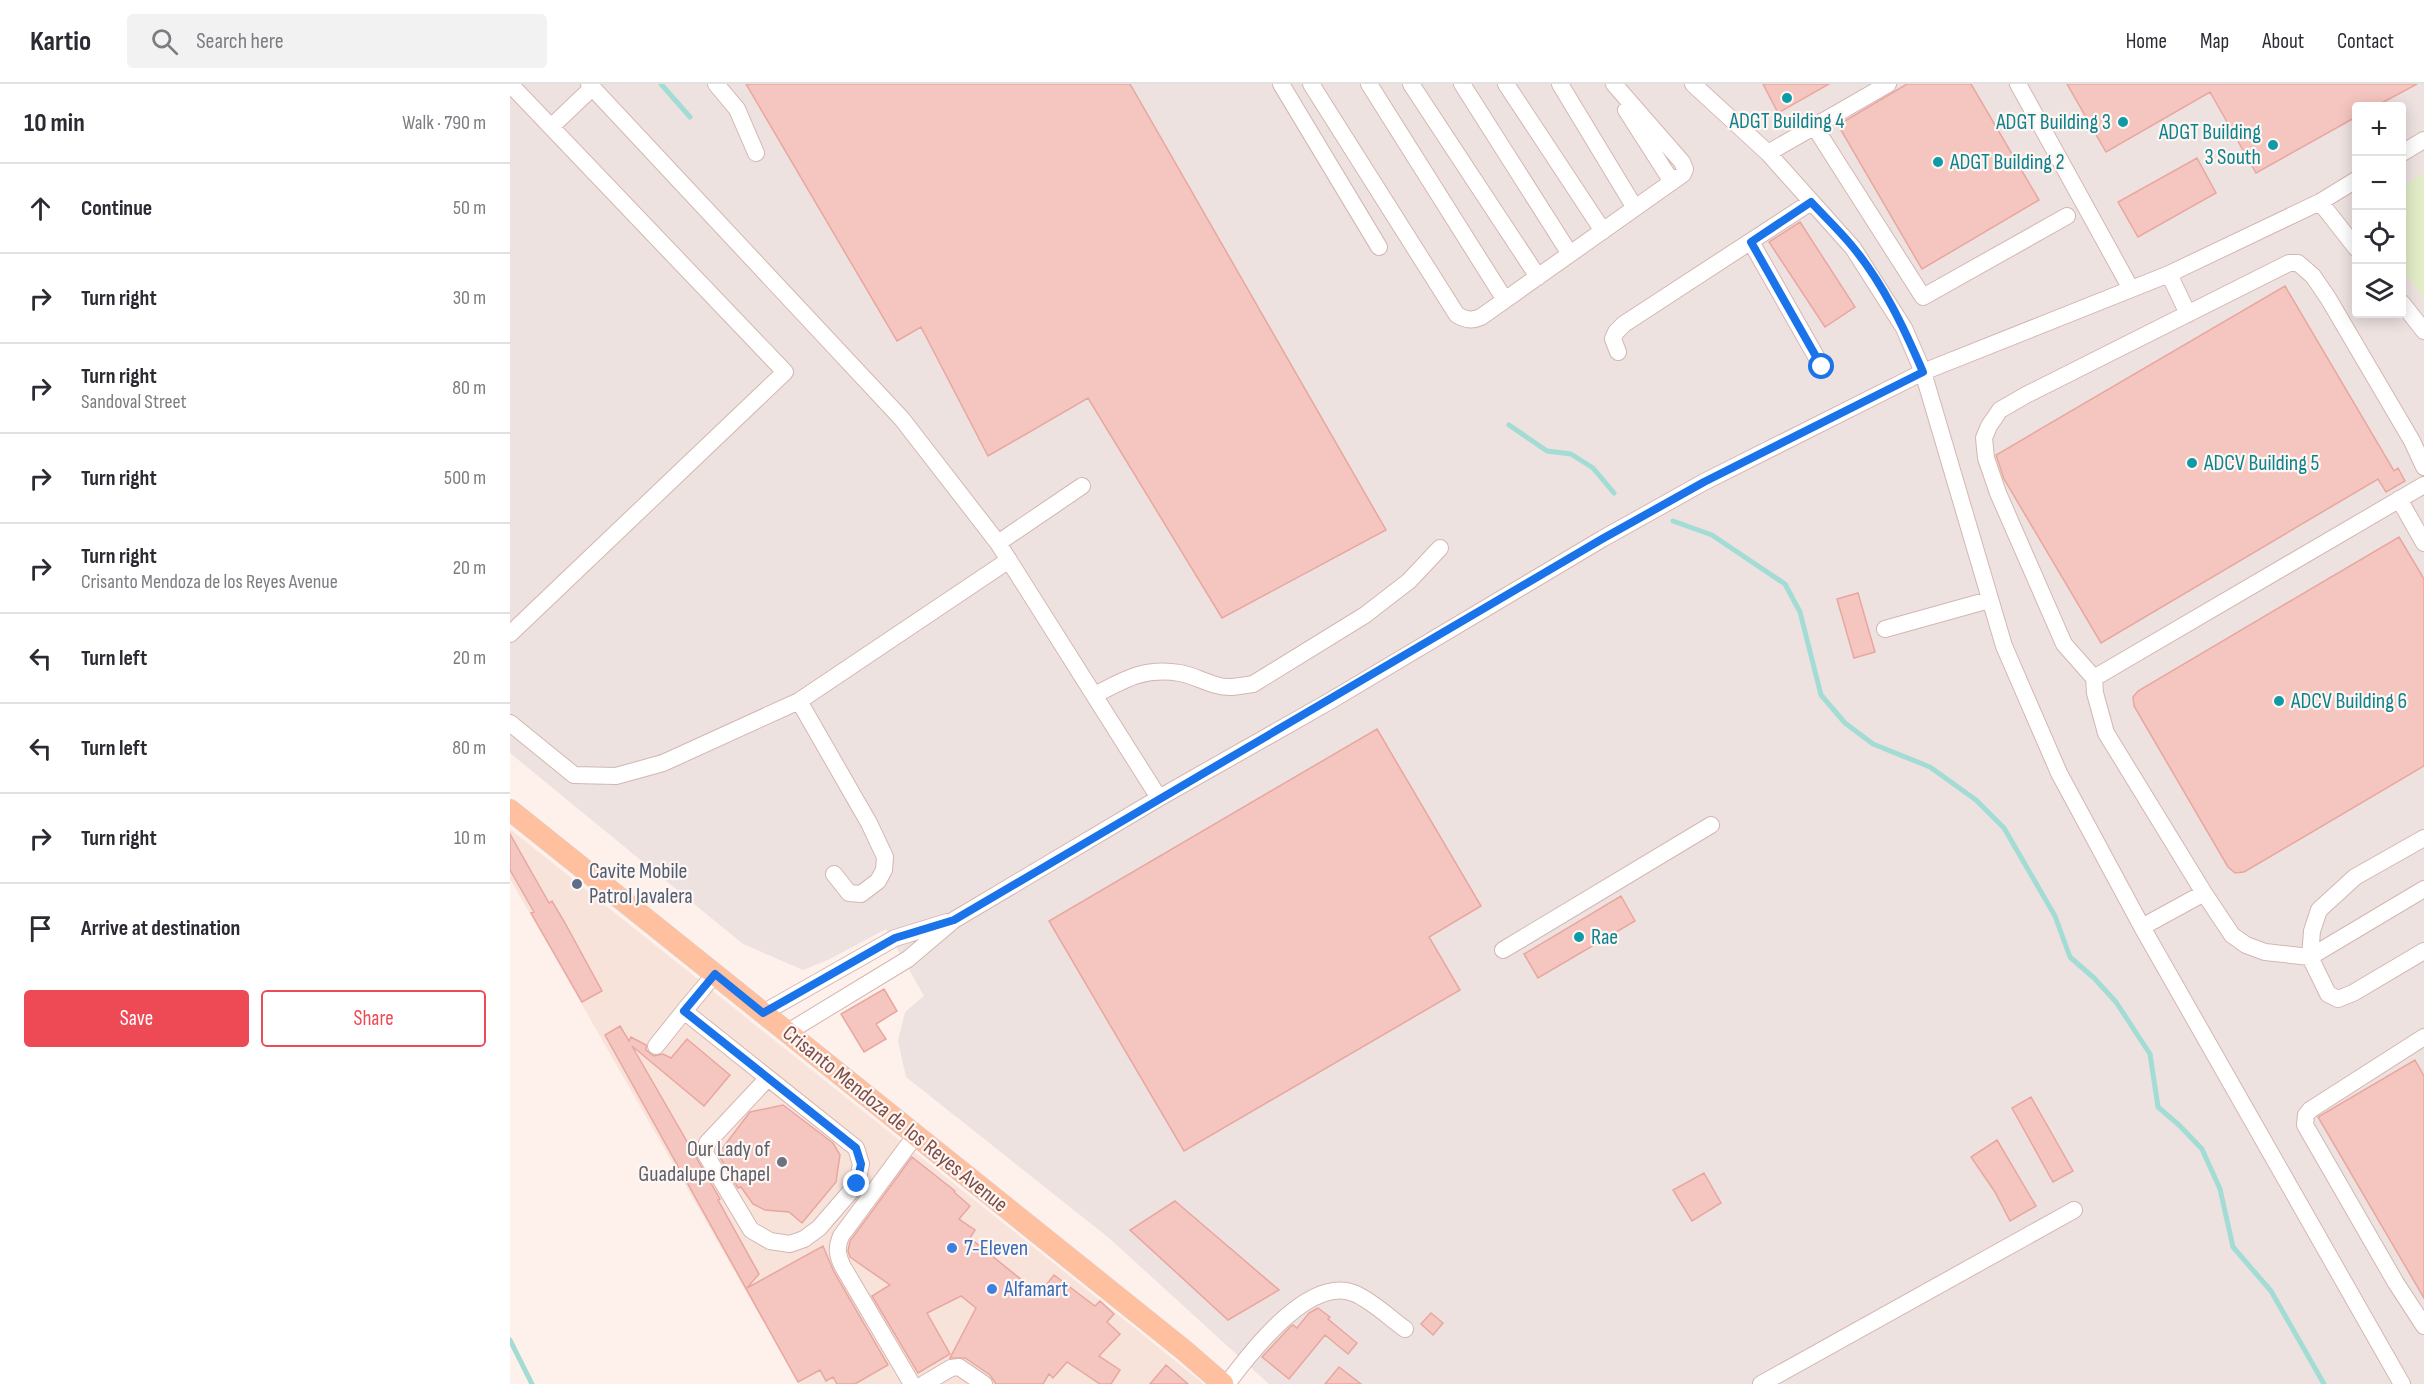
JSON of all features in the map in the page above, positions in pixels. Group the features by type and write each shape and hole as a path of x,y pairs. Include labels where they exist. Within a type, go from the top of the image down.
{"main road":[{"name":"Crisanto Mendoza de los Reyes Avenue","path":"510,810 1225,1384"}],"street":[{"path":"510,84 785,372 510,634"},
{"path":"716,84 737,109 756,153"},
{"path":"1281,84 1378,247"},
{"path":"1311,84 1457,315 1474,320 1683,174 1685,169 1682,162 1612,84"},
{"path":"1369,84 1505,300"},
{"path":"1411,84 1538,277"},
{"path":"1462,84 1570,254"},
{"path":"1506,84 1603,231"},
{"path":"1560,84 1635,208"},
{"path":"1693,84 1768,153 1853,248 1904,328 1923,372 1989,600 2012,666 2059,773 2142,927 2402,1384"},
{"path":"1768,153 1888,84"},
{"path":"2018,84 2131,289"},
{"path":"551,127 590,86 902,419 998,543 1159,798"},
{"path":"1814,126 1923,297 2067,216"},
{"path":"2406,151 2424,140"},
{"path":"788,1032 908,959 954,920 1602,539 1704,482 1923,372 2169,274 2320,202 2352,182"},
{"path":"1618,352 1613,339 1624,324 1811,202"},
{"path":"2320,202 2352,243"},
{"path":"1751,242 1822,367"},
{"path":"2424,467 2418,437 2313,276 2298,263 2289,263 2000,410 1984,438 1986,458 1998,493 2064,644 2094,678 2095,693 2106,733 2232,935 2238,941 2265,952 2310,957 2424,889"},
{"path":"2169,274 2188,314"},
{"path":"2406,308 2424,331"},
{"path":"2094,678 2424,485"},
{"path":"998,543 1082,486"},
{"path":"2399,499 2424,543"},
{"path":"1095,695 1129,677 1158,672 1182,673 1217,686 1234,687 1253,684 1365,615 1409,581 1440,548"},
{"path":"510,723 574,775 616,776 663,763 799,701 1009,560"},
{"path":"1885,629 1989,600"},
{"path":"799,701 869,823 885,857 884,870 878,881 861,894 849,893 834,874"},
{"path":"1503,950 1711,825"},
{"path":"2424,838 2355,877 2319,910 2312,931 2310,957 2328,994 2338,999 2353,993 2424,951"},
{"path":"2142,927 2204,893"},
{"path":"763,1013 895,938 954,920"},
{"path":"656,1046 715,974"},
{"path":"684,1011 856,1148 861,1164 857,1184 819,1228 804,1239 790,1244 770,1241 752,1230 706,1158 707,1143 767,1079"},
{"path":"2422,1043 2310,1110 2305,1125 2396,1283 2424,1326"},
{"path":"912,1384 843,1267 837,1255 837,1246 841,1236 915,1136"},
{"path":"1761,1384 2074,1210"},
{"path":"1225,1384 1252,1351 1288,1315 1322,1294 1340,1291 1355,1294 1405,1329"},
{"path":"924,1384 951,1368 959,1367 984,1384"}],"shaded area":[{"path":"510,84 2424,84 2424,1384 1269,1384 1109,1238 906,1077 898,1041 905,1012 924,996 886,929 828,960 803,970 743,944 510,753"},
{"path":"510,829 1204,1384 799,1384 510,879"}],"green space":[{"path":"2424,173 2424,298 2406,274 2406,184"}],"building":[{"path":"746,84 1130,84 1386,530 1222,618 1088,398 988,456 921,327 897,341"},
{"name":"ADGT Building 4","path":"1763,84 1829,84 1778,113"},
{"name":"ADGT Building 2","path":"1907,84 1971,84 2039,200 1922,269 1838,125"},
{"name":"ADGT Building 3 South","path":"2067,84 2417,84 2383,102 2352,102 2352,119 2256,173 2210,92 2106,152"},
{"path":"2197,158 2216,193 2138,237 2118,202"},
{"path":"1800,222 1855,307 1825,327 1769,242"},
{"name":"ADCV Building 5","path":"2285,286 2394,471 2398,468 2405,481 2386,492 2378,479 2101,643 2004,479 1996,455"},
{"name":"ADCV Building 6","path":"2399,537 2424,579 2424,766 2244,872 2235,873 2228,867 2134,706 2133,697 2138,691"},
{"path":"1858,593 1875,652 1854,658 1837,599"},
{"path":"1377,729 1481,906 1429,937 1460,990 1184,1151 1049,921"},
{"path":"510,834 549,903 552,901 565,923 602,991 582,1002 531,913 534,912 510,870"},
{"name":"Rae","path":"1621,896 1635,921 1538,978 1524,954"},
{"path":"884,989 897,1011 876,1024 886,1039 864,1052 841,1014"},
{"path":"620,1026 629,1041 631,1037 646,1045 646,1050 654,1056 663,1054 671,1058 687,1039 730,1075 704,1106 632,1046 720,1199 718,1200 759,1274 747,1288 823,1246 834,1272 888,1365 855,1384 837,1384 833,1377 826,1381 820,1370 798,1382 605,1035"},
{"path":"2415,1060 2424,1076 2424,1298 2318,1117"},
{"path":"2031,1097 2073,1171 2053,1182 2012,1108"},
{"name":"Our Lady of Guadalupe Chapel","path":"783,1105 833,1143 840,1155 836,1182 802,1223 789,1212 765,1210 753,1204 741,1187 738,1188 718,1154 750,1112"},
{"path":"1997,1140 2036,1206 2010,1221 1995,1192 1971,1157"},
{"path":"912,1157 970,1206 959,1219 975,1230 970,1238 1039,1294 1054,1275 1095,1306 1100,1301 1114,1314 1107,1322 1120,1334 1099,1356 1120,1370 1111,1384 1100,1384 1067,1362 1053,1378 1049,1374 1043,1384 996,1384 990,1375 965,1358 950,1358 976,1308 961,1296 927,1313 950,1354 918,1373 872,1296 890,1285 850,1257 848,1251 850,1241"},
{"path":"1704,1173 1721,1203 1692,1221 1673,1190"},
{"path":"1175,1201 1279,1290 1228,1320 1130,1230"},
{"path":"1318,1308 1357,1343 1348,1354 1325,1335 1289,1379 1262,1357 1290,1327 1293,1325 1297,1328 1309,1313"},
{"path":"1431,1313 1443,1323 1433,1335 1421,1324"},
{"path":"1166,1365 1188,1384 1150,1384"},
{"path":"1339,1367 1361,1384 1325,1384"}],"waterway":[{"path":"661,84 690,117"},
{"path":"1509,425 1547,451 1571,454 1593,468 1614,493"},
{"path":"1673,521 1712,535 1785,584 1800,612 1821,695 1845,723 1873,744 1930,767 1976,800 2004,828 2055,916 2070,957 2116,1002 2150,1054 2158,1107 2202,1149 2220,1189 2233,1247 2271,1291 2324,1384"},
{"path":"510,1340 532,1384"}],"place":[{"name":"ADGT Building 4","path":"1787,98"},
{"name":"ADGT Building 3","path":"2123,122"},
{"name":"ADGT Building 3 South","path":"2273,145"},
{"name":"ADGT Building 2","path":"1938,162"},
{"name":"ADCV Building 5","path":"2192,463"},
{"name":"ADCV Building 6","path":"2279,701"},
{"name":"Cavite Mobile Patrol Javalera","path":"577,884"},
{"name":"Rae","path":"1579,937"},
{"name":"Our Lady of Guadalupe Chapel","path":"782,1162"},
{"name":"7-Eleven","path":"952,1248"},
{"name":"Alfamart","path":"992,1289"}],"route":[{"path":"857,1184 861,1164 856,1148 684,1011 715,974 763,1013 895,938 954,920 1602,539 1704,482 1923,372 1904,328 1887,298 1853,248 1811,202 1751,242 1822,367"}]}
